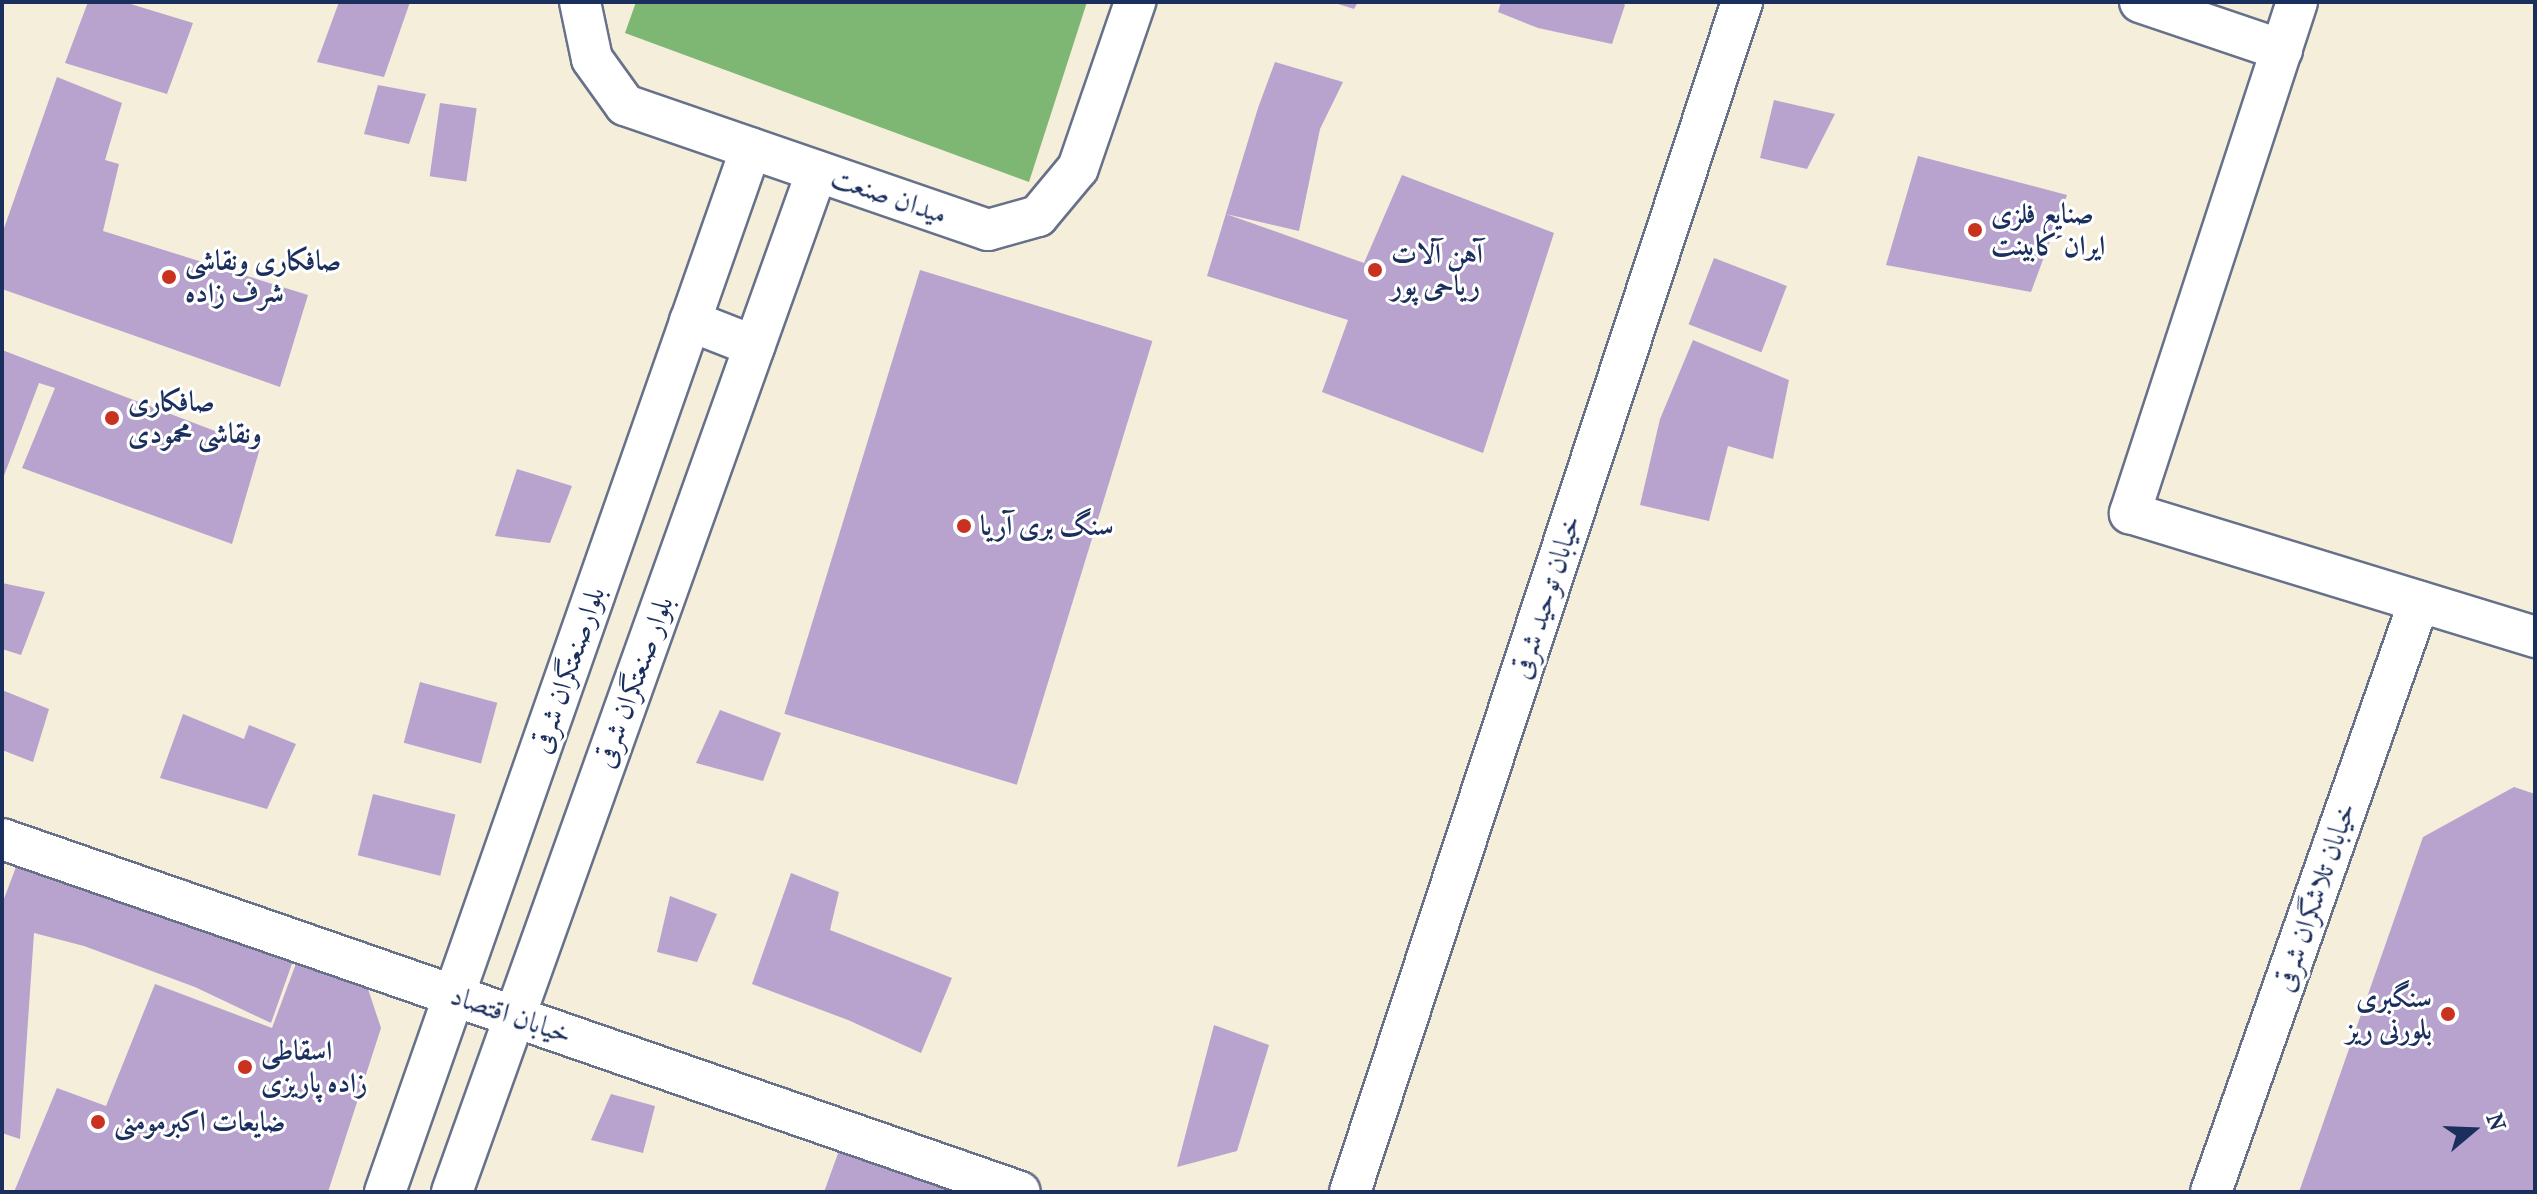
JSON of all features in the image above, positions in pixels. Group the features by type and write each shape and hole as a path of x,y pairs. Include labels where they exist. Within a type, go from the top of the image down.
{"street":[{"name":"میدان صنعت","path":"580,2 592,59 625,105 988,230 1038,216 1078,168 1135,2"},
{"name":"خیابان توحید شرقی","path":"1350,1192 1742,2"},
{"path":"2140,2 2282,50"},
{"path":"2297,2 2130,513 2535,637"},
{"name":"بلوارصنعتگران شرقی","path":"385,1192 751,148"},
{"name":"بلوار صنعتگران شرقی","path":"452,1192 817,171"},
{"path":"690,321 754,346"},
{"name":"خیابان تلاشگران شرقی","path":"2211,1192 2419,602"},
{"name":"خیابان اقتصاد","path":"2,839 1020,1192"}],"green space":[{"path":"636,2 1087,2 1029,182 625,33"}],"building":[{"path":"88,2 124,2 193,23 167,94 65,63"},
{"path":"339,2 410,2 384,77 317,62"},
{"path":"1332,2 1358,2 1354,9"},
{"path":"1501,2 1622,2 1625,5 1612,44 1538,28 1498,12"},
{"path":"1275,62 1343,82 1320,129 1299,231 1226,214 1364,263 1402,175 1554,233 1483,453 1322,392 1348,320 1207,276 1258,108"},
{"path":"57,77 122,103 105,160 119,164 103,231 308,295 280,387 2,289 2,234"},
{"path":"378,85 426,94 409,144 364,134"},
{"path":"1774,100 1835,114 1807,169 1760,158"},
{"path":"440,103 477,108 466,181 430,176"},
{"name":"صنایع فلزی ایران کابینت","path":"1918,156 2067,195 2031,292 1886,265"},
{"path":"1714,258 1787,286 1761,352 1689,324"},
{"name":"سنگ بری آریا","path":"920,270 1152,341 1017,785 784,714"},
{"path":"1693,340 1789,380 1773,459 1728,446 1709,521 1640,505 1660,419"},
{"name":"صافکاری ونقاشی محمودی","path":"2,350 260,448 232,544 22,468 55,388 39,383 2,481"},
{"path":"517,469 572,486 550,543 495,536"},
{"path":"2,583 45,592 21,655 2,649"},
{"path":"420,682 497,703 481,764 404,743"},
{"path":"2,690 49,709 33,762 2,750"},
{"path":"720,710 781,733 763,781 696,763"},
{"path":"183,714 244,739 249,725 296,744 267,809 160,778"},
{"name":"سنگبری بلورنی ریز","path":"2514,787 2535,794 2535,1192 2299,1192 2423,837"},
{"path":"373,794 455,815 440,876 358,855"},
{"path":"19,859 294,958 271,1023 195,987 84,946 34,933 20,1139 2,1133 2,904"},
{"path":"791,873 839,892 830,930 952,978 921,1053 848,1020 752,984"},
{"path":"670,896 717,914 697,962 657,952"},
{"name":"اسقاطی زاده پاریزی","path":"301,950 362,971 381,1028 328,1192 14,1192 57,1088 106,1106 155,984 272,1028"},
{"path":"1214,1025 1269,1045 1237,1151 1177,1167"},
{"path":"611,1094 655,1106 643,1153 591,1140"},
{"path":"840,1148 976,1192 824,1192"}],"place":[{"name":"صنایع فلزی ایران کابینت","path":"1975,230"},
{"name":"آهن آلات ریاحی پور","path":"1375,270"},
{"name":"صافکاری ونقاشی شرف زاده","path":"169,277"},
{"name":"صافکاری ونقاشی محمودی","path":"112,418"},
{"name":"سنگ بری آریا","path":"964,526"},
{"name":"سنگبری بلورنی ریز","path":"2448,1014"},
{"name":"اسقاطی زاده پاریزی","path":"245,1067"},
{"name":"ضایعات اکبرمومنی","path":"98,1122"}]}
